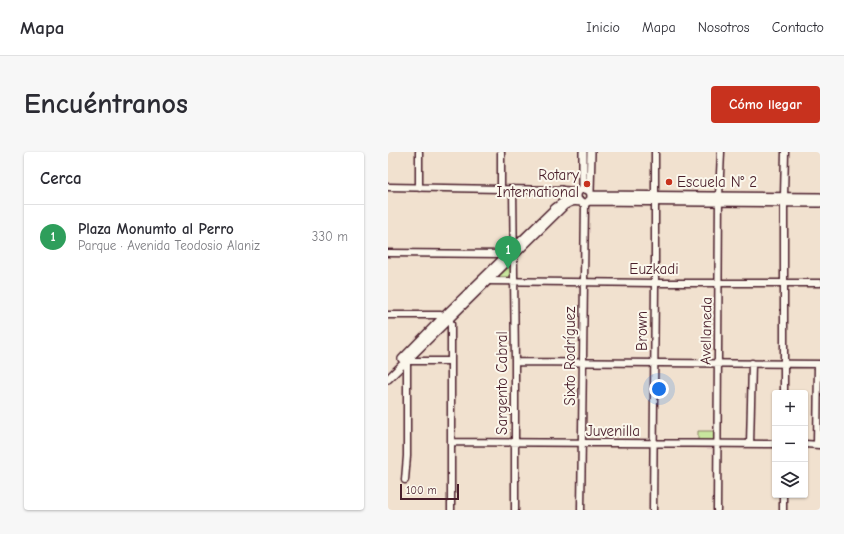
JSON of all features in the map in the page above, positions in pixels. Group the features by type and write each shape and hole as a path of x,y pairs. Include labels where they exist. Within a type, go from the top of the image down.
{"main road":[{"path":"583,152 577,196 578,200 719,199 784,200 820,203"},
{"path":"586,199 591,152"},
{"path":"562,208 564,201 563,190"},
{"path":"545,221 555,208 578,191 588,190 586,199"},
{"path":"784,200 820,197"},
{"path":"388,379 406,359 545,221 569,202 586,199"},
{"path":"447,318 488,281 511,254"},
{"path":"388,373 406,359"}],"street":[{"path":"419,152 419,188"},
{"path":"501,152 501,189"},
{"name":"Brown","path":"653,510 655,152"},
{"name":"Avellaneda","path":"717,510 719,199 721,152"},
{"path":"784,390 785,152"},
{"path":"388,187 578,191"},
{"name":"Sargento Cabral","path":"513,189 511,254 515,281 515,510"},
{"name":"Sixto Rodríguez","path":"581,510 586,199"},
{"path":"388,253 511,254"},
{"name":"Euzkadi","path":"488,281 820,283"},
{"path":"388,315 447,318 451,324 450,510"},
{"path":"405,480 407,456 406,359 451,361"},
{"path":"515,362 819,364 818,445 808,444"},
{"path":"750,444 752,363"},
{"name":"Juvenilla","path":"451,442 772,444"},
{"path":"783,498 783,510"}],"green space":[{"path":"511,260 512,279 495,278"},
{"path":"698,431 715,431 715,442 698,442"}],"place":[{"name":"Escuela N° 2","path":"669,182"},
{"name":"Rotary International","path":"587,184"},
{"name":"Plaza Monumto al Perro","path":"508,269"}]}
